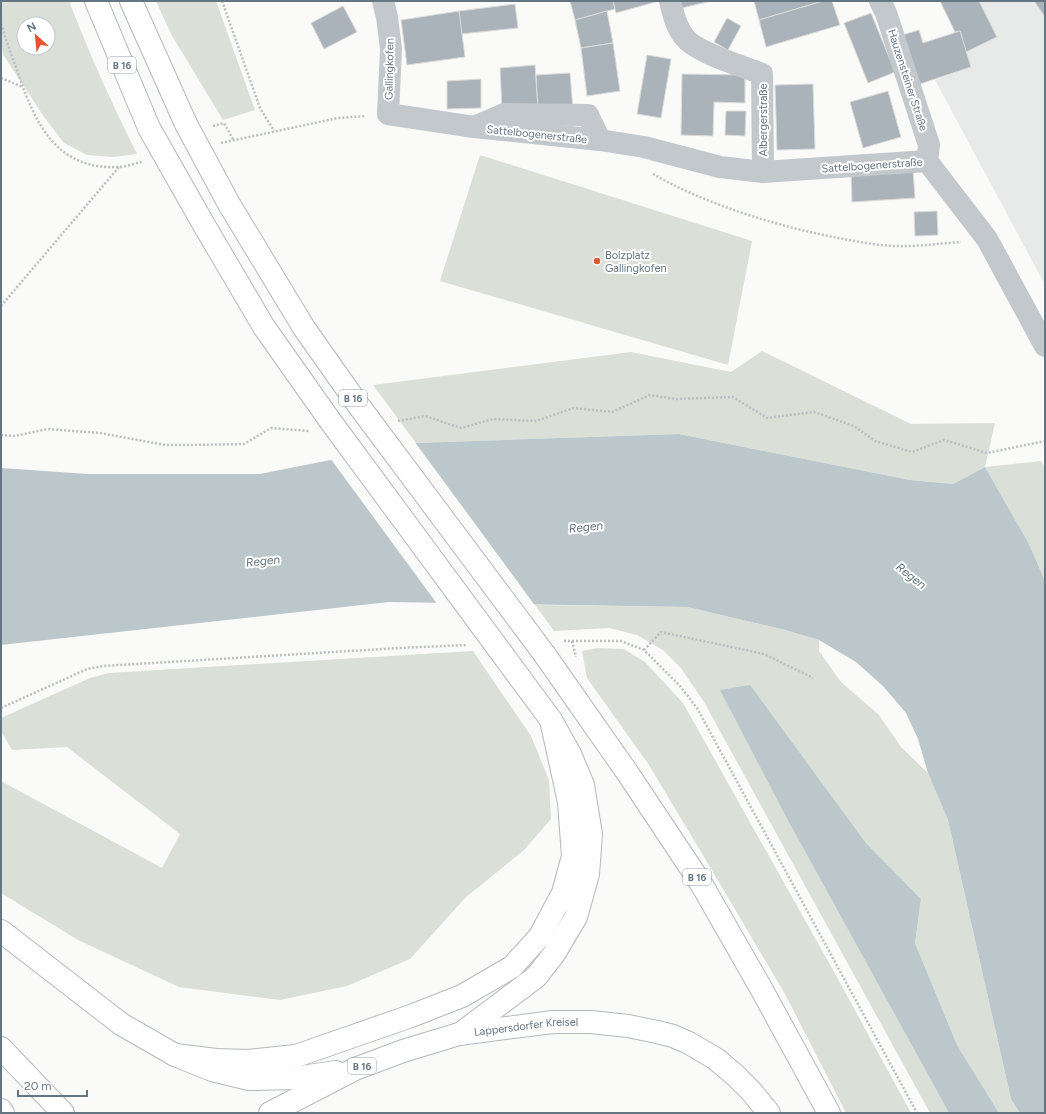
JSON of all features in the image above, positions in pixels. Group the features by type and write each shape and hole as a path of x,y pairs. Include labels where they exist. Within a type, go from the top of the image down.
{"highway":[{"name":"B 16","path":"96,1 149,128 264,327 331,422 551,720 570,754 584,785 591,834 588,874 576,917 554,954 536,977 459,1034"},
{"name":"B 16","path":"131,1 196,126 229,204 304,328 359,406 551,648 629,775 702,885 762,990 829,1113"},
{"path":"175,1055 216,1060 248,1061 296,1056 411,1016 462,996 512,967 540,936 550,918 563,893 573,856 569,802 551,720"},
{"path":"1,931 121,1024 175,1055 212,1070 249,1079 295,1078 355,1069"},
{"name":"Lappersdorfer Kreisel","path":"270,1113 355,1069 403,1051 459,1034 553,1022 584,1022 628,1026 673,1036 689,1043 716,1059 751,1091 769,1113"},
{"path":"1,1048 62,1113"}],"street":[{"name":"Gallingkofen","path":"382,1 387,17 391,49 388,114"},
{"name":"Albergerstraße","path":"670,1 679,29 685,39 699,49 762,74 763,172"},
{"name":"Hauzensteiner Straße","path":"880,1 886,13 929,145 927,160"},
{"name":"Sattelbogenerstraße","path":"388,114 474,127 600,140 644,147 720,168 763,172 927,160 987,240 1045,346"}],"path":[{"path":"222,1 260,108 274,131"},
{"path":"1,24 33,115 48,137 64,153 78,160 97,166 119,167 1,306"},
{"path":"1,78 23,88"},
{"path":"225,143 338,118 388,114"},
{"path":"196,126 224,123 234,141"},
{"path":"651,174 689,192 772,223 859,242 906,246 987,240"},
{"path":"733,397 767,418 814,412 854,426 875,441 912,452 944,440 987,453 1045,441"},
{"path":"644,650 660,632 764,654 812,678"},
{"path":"551,648 621,641 644,650 680,686 697,708 917,1113"},
{"path":"1,708 87,669 103,666 470,645"}],"shaded area":[{"path":"1,1 69,1 101,78 137,154 113,157 87,155 64,143 44,117 4,56 1,47"},
{"path":"156,1 216,1 255,110 223,120 171,34"},
{"path":"979,1 1045,1 1044,283 935,80 971,67 966,52 997,37"},
{"name":"Bolzplatz Gallingkofen","path":"480,155 752,241 728,365 440,281"},
{"path":"762,351 911,424 995,423 985,467 953,484 910,480 679,434 416,443 373,385 631,352 731,372"},
{"path":"1041,461 1045,468 1045,581 1029,544 985,467"},
{"path":"535,605 687,607 785,630 819,640 819,651 841,682 879,715 901,747 928,773 948,820 1011,1099 1020,1113 999,1113 957,1045 915,943 921,899 865,842 791,826 949,1113 930,1113 704,702 681,668 663,650 637,635 609,628 554,631"},
{"path":"598,648 624,649 645,662 683,703 833,970 911,1113 846,1113 785,994 710,867 649,765 587,678 582,651"},
{"path":"473,651 531,736 549,780 551,819 524,850 465,898 410,959 347,986 280,1000 179,987 78,940 1,893 1,781 162,868 180,834 67,747 12,750 1,731 1,718 90,678 109,673"}],"water":[{"name":"Regen","path":"679,434 910,480 953,484 985,467 1029,544 1045,581 1045,1113 1020,1113 1011,1099 948,820 928,773 918,739 906,713 883,686 856,662 819,640 785,630 687,607 389,602 1,645 1,468 88,474 260,474 416,443"},
{"path":"750,685 865,842 921,899 915,943 957,1045 999,1113 949,1113 791,826 720,690"}],"pier":[{"path":"414,441 536,607 438,605 330,458"}],"building":[{"path":"570,1 613,1 615,9 575,20"},
{"path":"613,1 659,1 616,13"},
{"path":"676,1 712,1 677,9"},
{"path":"754,1 823,1 759,20"},
{"path":"823,1 832,1 840,25 766,47 759,20"},
{"path":"940,1 979,1 997,37 966,52 960,31 955,32"},
{"path":"1034,1 1045,1 1045,17"},
{"path":"515,4 518,28 461,34 459,11"},
{"path":"343,6 357,32 324,49 311,23"},
{"path":"459,11 465,57 407,65 401,20"},
{"path":"607,11 613,43 581,48 575,20"},
{"path":"871,13 895,72 868,83 844,23"},
{"path":"727,18 741,26 728,50 714,42"},
{"path":"919,30 923,43 960,31 971,67 920,84 899,36"},
{"path":"613,43 620,91 587,96 581,48"},
{"path":"647,55 671,59 661,118 637,114"},
{"path":"535,65 538,109 502,109 500,68"},
{"path":"570,73 573,110 538,109 536,75"},
{"path":"682,74 745,75 745,103 714,102 713,136 681,135"},
{"path":"481,79 481,108 447,109 447,81"},
{"path":"813,84 815,149 777,150 775,85"},
{"path":"888,91 901,137 863,148 850,102"},
{"path":"726,111 746,111 745,136 725,135"},
{"path":"913,170 915,198 852,202 851,173"},
{"path":"937,211 938,235 915,236 914,212"}],"place":[{"name":"Bolzplatz Gallingkofen","path":"597,261"}]}
